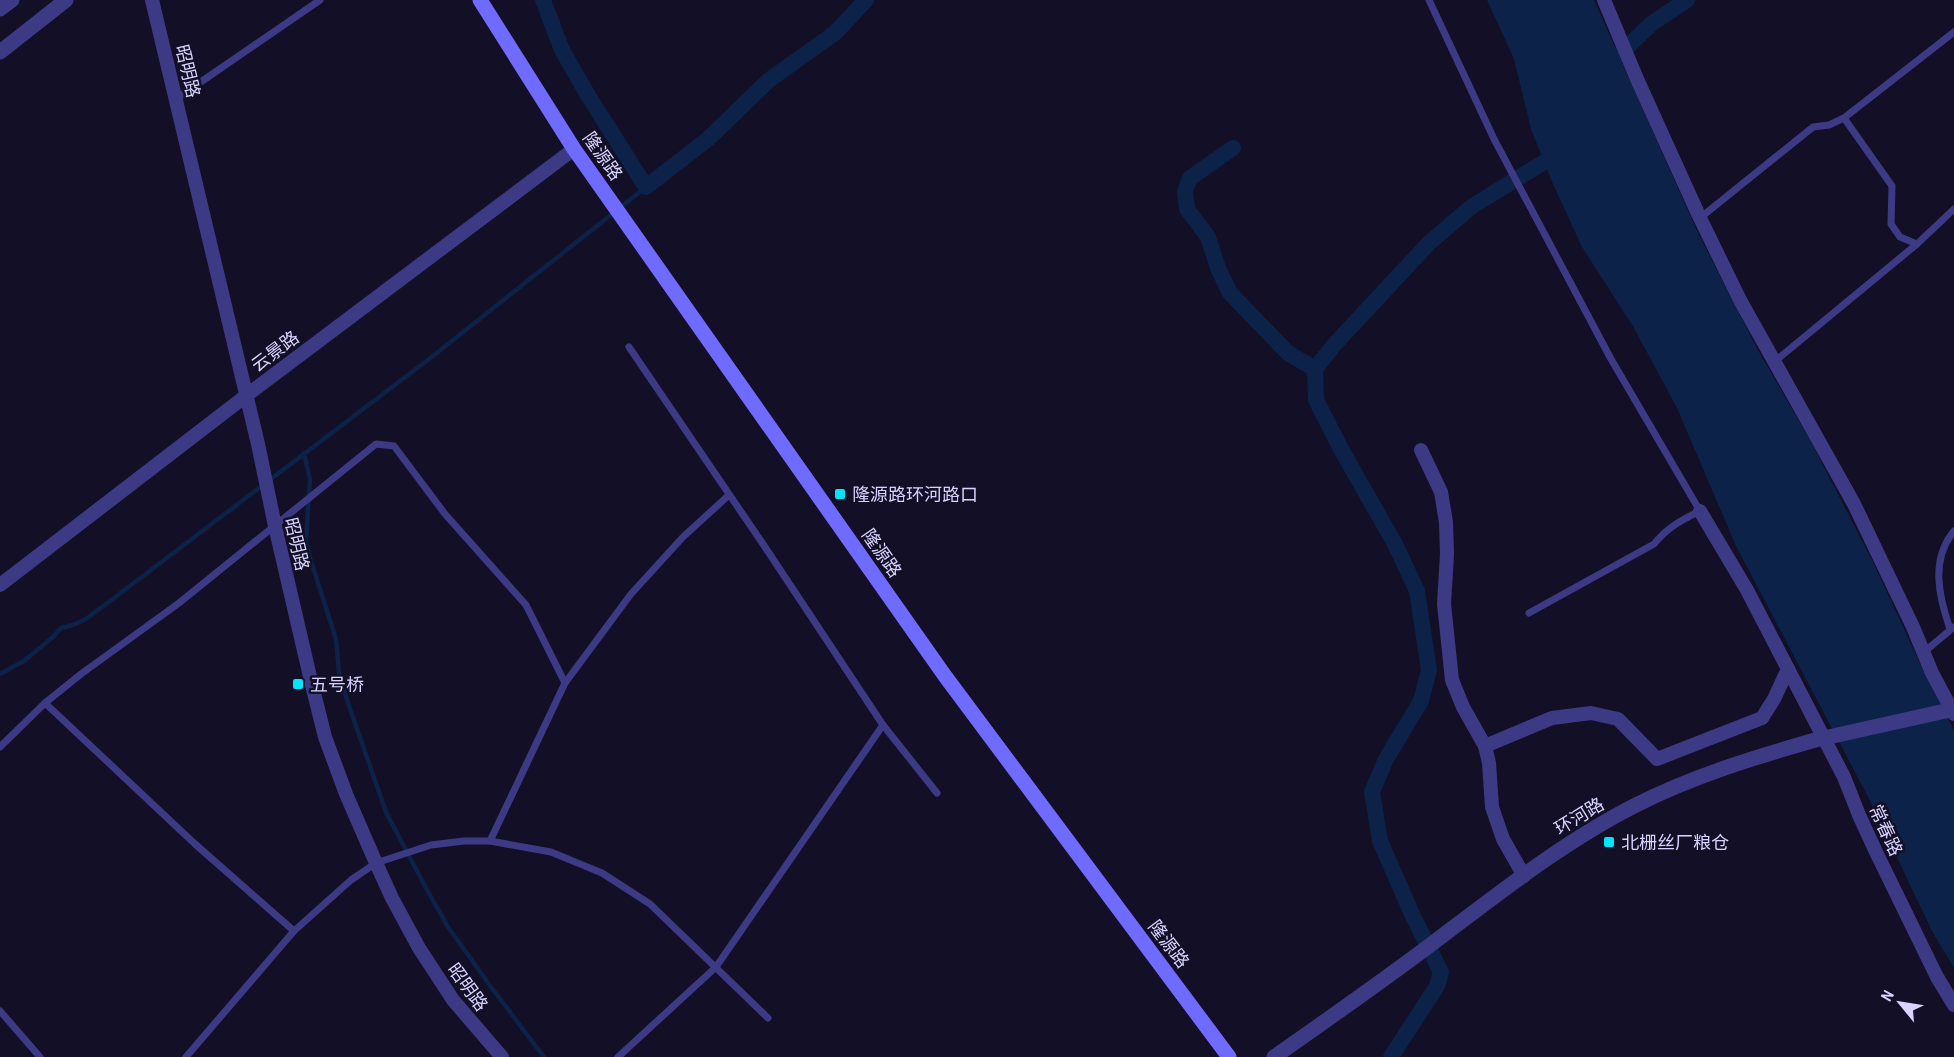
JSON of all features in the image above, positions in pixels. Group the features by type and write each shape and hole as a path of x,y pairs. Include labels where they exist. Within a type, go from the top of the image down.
{"main road":[{"name":"隆源路","path":"480,0 554,119 628,228 945,676 1229,1057"}],"street":[{"path":"0,9 12,0"},
{"path":"0,52 66,0"},
{"name":"昭明路","path":"152,0 247,395 274,526 325,737 346,794 376,863 419,948 453,1000 502,1057"},
{"path":"1605,4 1700,218 1740,300 1859,513 1905,607 1932,673 1954,714"},
{"name":"云景路","path":"0,585 247,395 574,149"},
{"path":"1421,450 1441,492 1446,522 1444,604 1452,680 1463,707 1485,746 1489,763 1492,807 1503,838 1524,876"},
{"name":"常春路","path":"1700,511 1747,590 1844,777 1858,815 1937,977 1954,1005"},
{"path":"1485,746 1551,718 1591,713 1618,719 1656,759 1762,718 1788,669"},
{"name":"环河路","path":"1274,1057 1595,827 1672,788 1747,759 1815,740 1954,709"}],"lane":[{"path":"179,97 320,0"},
{"path":"1429,0 1519,187 1611,359 1700,511 1665,530 1654,544 1529,613"},
{"path":"1700,218 1814,127 1829,125 1844,118 1954,32"},
{"path":"1844,118 1893,186 1891,224 1900,237 1917,244"},
{"path":"1774,362 1917,244 1954,208"},
{"path":"629,347 883,725 937,793"},
{"path":"0,747 45,703 179,603 376,444 394,446 445,514 526,605 565,683"},
{"path":"489,841 565,683 631,594 683,537 729,495"},
{"path":"1924,652 1952,628 1940,598 1938,566 1947,539 1954,531"},
{"path":"45,703 195,844 294,931"},
{"path":"618,1057 716,967 883,725"},
{"path":"186,1057 294,931 351,880 376,863 442,844 489,841 551,852 602,873 650,904 768,1018"},
{"path":"0,1011 40,1057"}],"water":[{"path":"1487,0 1594,0 1699,235 1758,350 1811,442 1873,562 1924,672 1954,730 1954,968 1932,931 1867,795 1736,546 1677,408 1634,328 1582,247 1531,129 1514,59"}],"waterway":[{"path":"543,0 562,50 646,187 708,139 769,80 835,33 866,0"},
{"path":"1615,59 1651,24 1687,0"},
{"path":"1233,148 1190,178 1185,191 1187,209 1208,237 1218,268 1230,293 1288,353 1315,369"},
{"path":"1391,1057 1437,986 1441,972 1412,914 1380,841 1372,792 1386,759 1421,701 1429,670 1417,591 1395,544 1316,400 1315,369 1334,345 1429,243 1471,207 1562,151"},
{"path":"0,674 24,661 61,628 86,619 118,595 433,356 646,187"},
{"path":"304,453 310,479 306,541 336,639 339,673 386,812 448,927 544,1057"}],"place":[{"name":"隆源路环河路口","path":"840,494"},
{"name":"五号桥","path":"298,684"},
{"name":"北栅丝厂粮仓","path":"1609,842"}]}
